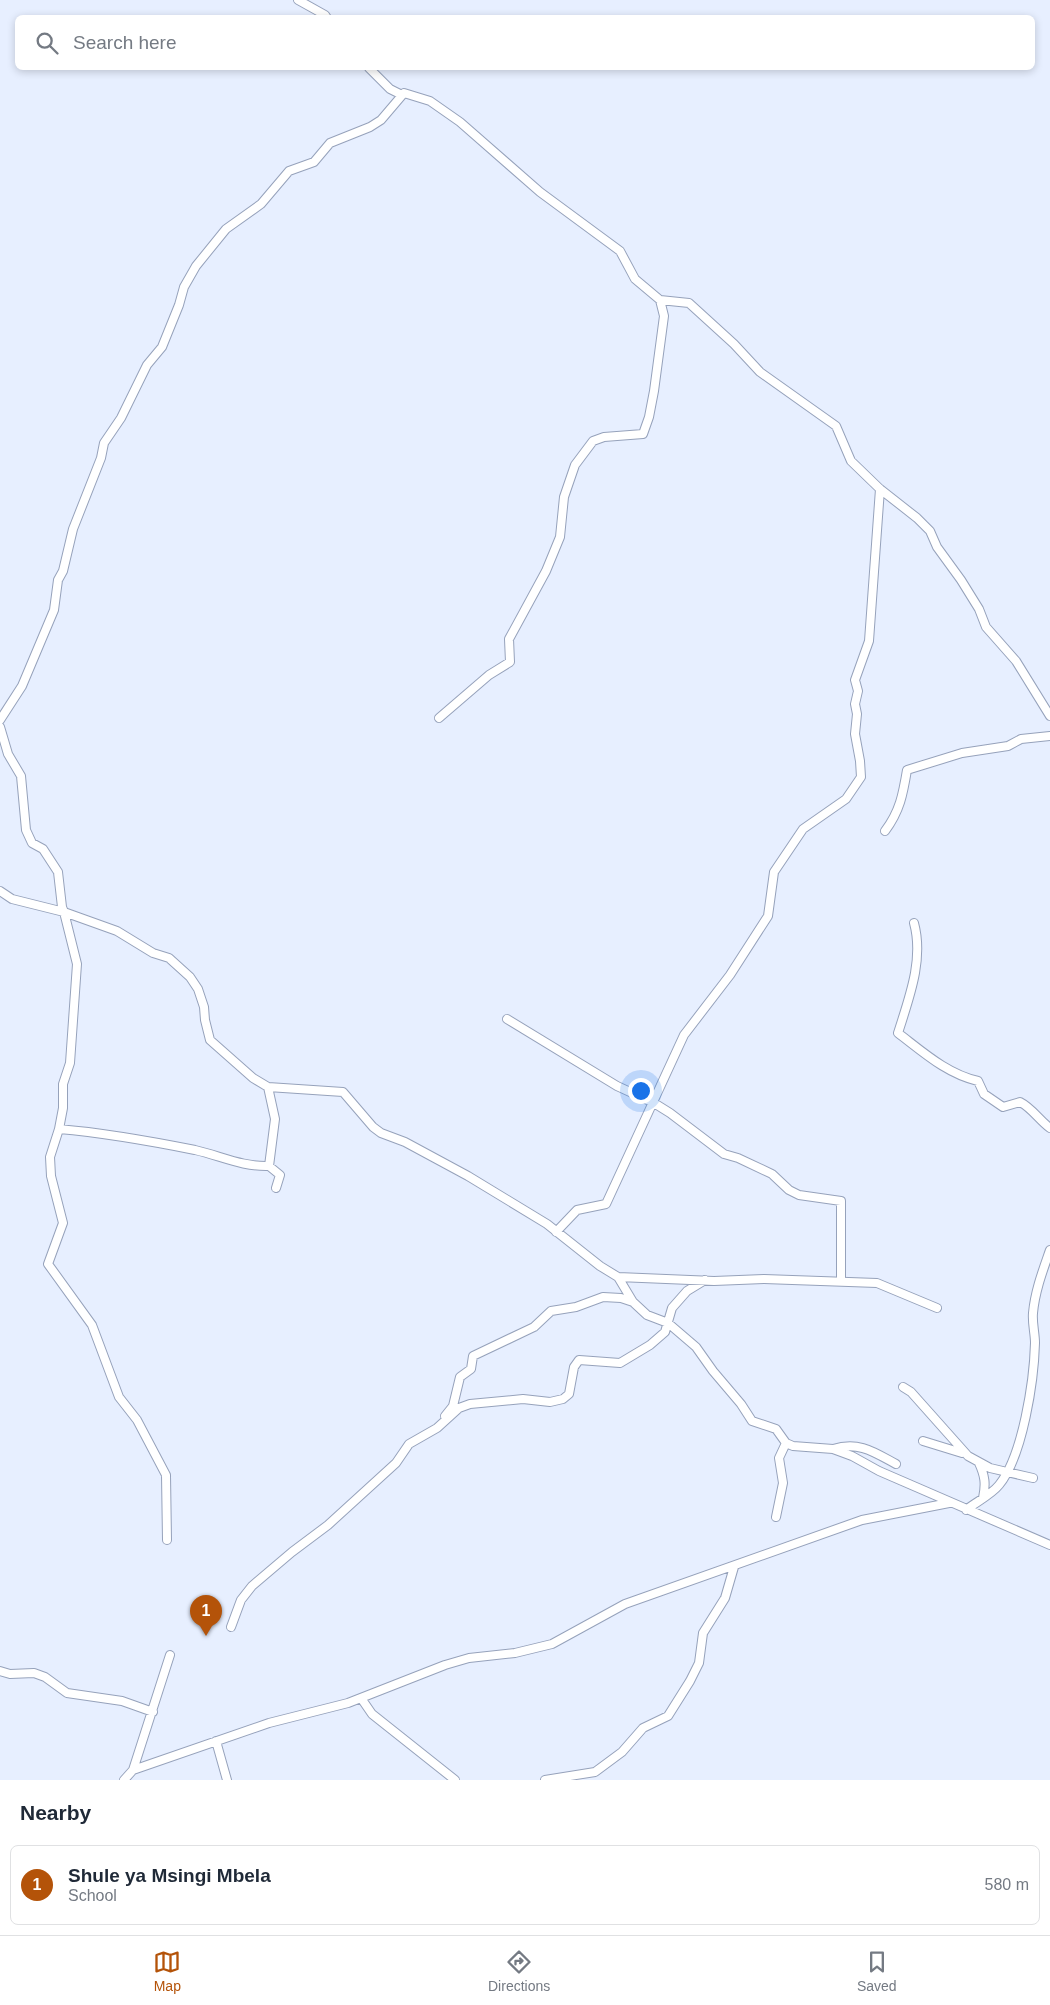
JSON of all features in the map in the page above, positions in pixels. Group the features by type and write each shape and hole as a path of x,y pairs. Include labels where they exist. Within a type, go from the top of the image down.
{"street":[{"path":"298,0 326,15"},
{"path":"371,70 390,89 402,95"},
{"path":"1,717 22,686 54,610 58,580 63,571 73,529 101,458 104,443 121,418 147,365 162,346 184,287 196,266 226,229 261,204 289,171 314,162 330,143 381,120 404,92 430,101 460,122 540,192 620,251 635,279 660,300 689,303 734,344 760,372 836,426 851,461 880,489 917,518 930,531 936,548 961,580 979,609 986,627 1016,662 1050,716"},
{"path":"439,718 488,675 510,662 509,639 546,571 560,538 564,497 575,464 593,440 609,436 643,434 651,408 664,316 660,300"},
{"path":"556,1232 577,1210 606,1204 654,1103 684,1034 730,975 768,916 774,872 803,829 846,799 861,777 855,734 858,714 855,704 858,691 855,680 869,641 880,489"},
{"path":"0,727 8,754 21,776 26,830 32,843 43,849 58,872 62,907 77,964 70,1064 63,1084 63,1108 59,1130 50,1158 51,1176 63,1223 48,1264 92,1325 119,1397 137,1420 166,1475 167,1540"},
{"path":"885,831 900,806 907,770 962,752 1008,746 1020,739 1050,736"},
{"path":"0,892 12,900 64,912 117,931 153,953 169,958 190,977 198,988 204,1007 207,1032 214,1045 252,1078 268,1087 343,1092 373,1127 381,1133 405,1142 468,1176 548,1224 556,1232 618,1276 633,1302 647,1315 668,1323 696,1347 752,1421 776,1429 786,1443 793,1446 833,1448 845,1445 862,1447 896,1464"},
{"path":"914,923 918,953 909,996 898,1033 947,1068 978,1082 984,1094 1003,1107 1020,1102 1028,1106 1041,1122 1050,1128"},
{"path":"507,1019 617,1086 654,1103 724,1154 738,1158 772,1174 789,1190 799,1195 842,1201 840,1281"},
{"path":"268,1087 275,1119 269,1166"},
{"path":"59,1130 157,1142 206,1152 252,1166 269,1166 280,1175 276,1188"},
{"path":"966,1510 998,1487 1009,1473 1016,1457 1033,1384 1034,1307 1050,1250"},
{"path":"618,1276 705,1280 877,1283 937,1308"},
{"path":"230,1628 241,1600 252,1586 341,1512 396,1463 409,1444 437,1428 459,1408 470,1404 523,1399 550,1402 563,1399 568,1394 574,1367 579,1360 620,1363 655,1341 665,1332 672,1308 687,1291 705,1280"},
{"path":"437,1428 453,1406 460,1376 471,1370 473,1356 534,1327 551,1311 576,1307 603,1297 621,1298 633,1302"},
{"path":"903,1387 911,1392 968,1456"},
{"path":"923,1441 956,1450 979,1463 1009,1473 1033,1478"},
{"path":"776,1517 783,1483 779,1458 786,1443"},
{"path":"833,1448 852,1456 879,1472 1050,1544"},
{"path":"979,1463 985,1474 983,1498"},
{"path":"133,1770 269,1723 348,1703 445,1665 469,1658 515,1653 552,1644 625,1604 862,1520 950,1503"},
{"path":"545,1780 595,1772 622,1752 643,1728 668,1716 699,1663 703,1633 726,1598 734,1566"},
{"path":"124,1780 133,1770 170,1655"},
{"path":"0,1671 10,1674 34,1673 44,1677 67,1693 122,1701 153,1712"},
{"path":"361,1698 372,1714 456,1780"},
{"path":"216,1741 227,1780"}],"place":[{"name":"Shule ya Msingi Mbela","path":"206,1636"}]}
